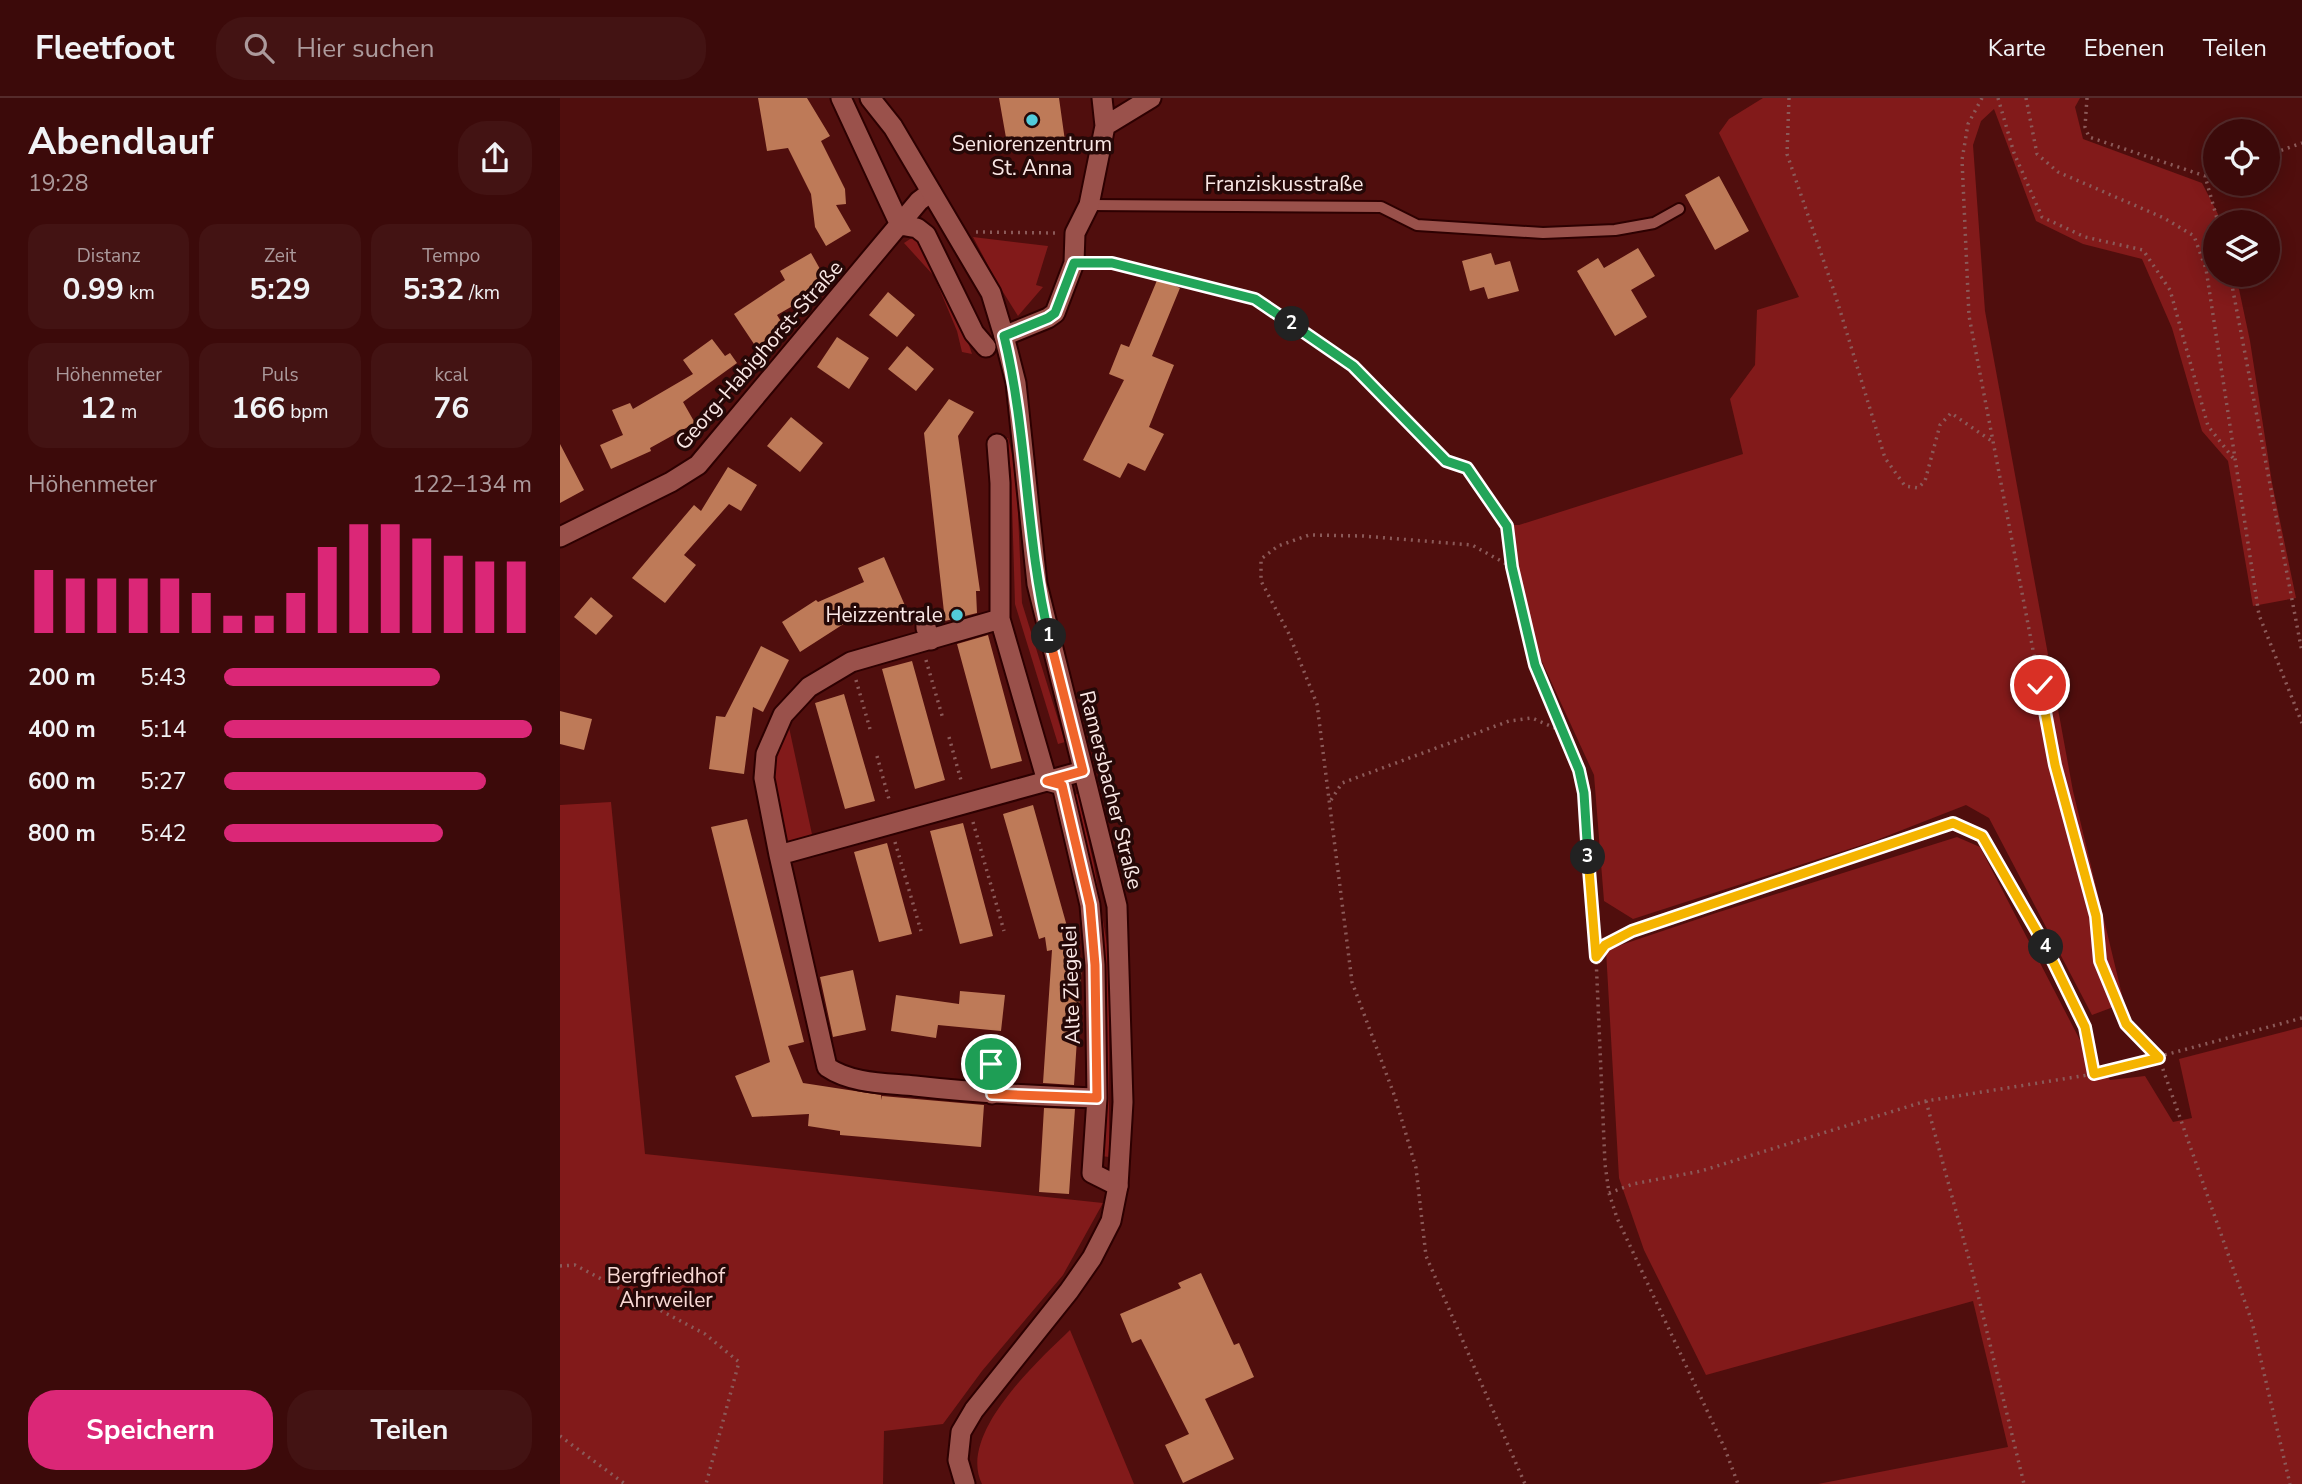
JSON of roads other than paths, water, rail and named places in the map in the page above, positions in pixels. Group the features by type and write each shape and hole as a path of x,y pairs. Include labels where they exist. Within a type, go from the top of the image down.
{"street":[{"path":"841,98 900,225 917,228 926,235 974,334 986,347"},
{"name":"Ramersbacher Straße","path":"870,98 893,127 991,293 1016,383 1037,584 1117,906 1123,1102 1118,1185 1111,1221 1091,1258 1062,1300 974,1410 961,1432 958,1460 964,1484"},
{"path":"1004,336 1055,313 1074,263 1075,233 1089,205 1105,126 1102,98"},
{"path":"1105,126 1151,98"},
{"name":"Georg-Habighorst-Straße","path":"560,537 671,482 698,465 919,201 931,192"},
{"name":"Alte Ziegelei","path":"997,444 1000,484 1000,619 1047,781 1062,785 1090,905 1095,965 1097,1098"},
{"path":"926,618 926,641"},
{"path":"1000,619 852,663 809,687 783,715 766,754 764,778 779,855 827,1067 837,1074 865,1081 992,1094 1097,1098 1092,1173 1118,1185"},
{"path":"779,855 1083,771"},
{"path":"991,1064 992,1094"}],"lane":[{"name":"Franziskusstraße","path":"1089,205 1381,207 1417,225 1543,233 1628,227 1654,222 1679,209"}],"place":[{"name":"Seniorenzentrum St. Anna","path":"1032,120"},
{"name":"Heizzentrale","path":"957,615"}],"park label":[{"name":"Bergfriedhof Ahrweiler","path":"666,1288"}]}
